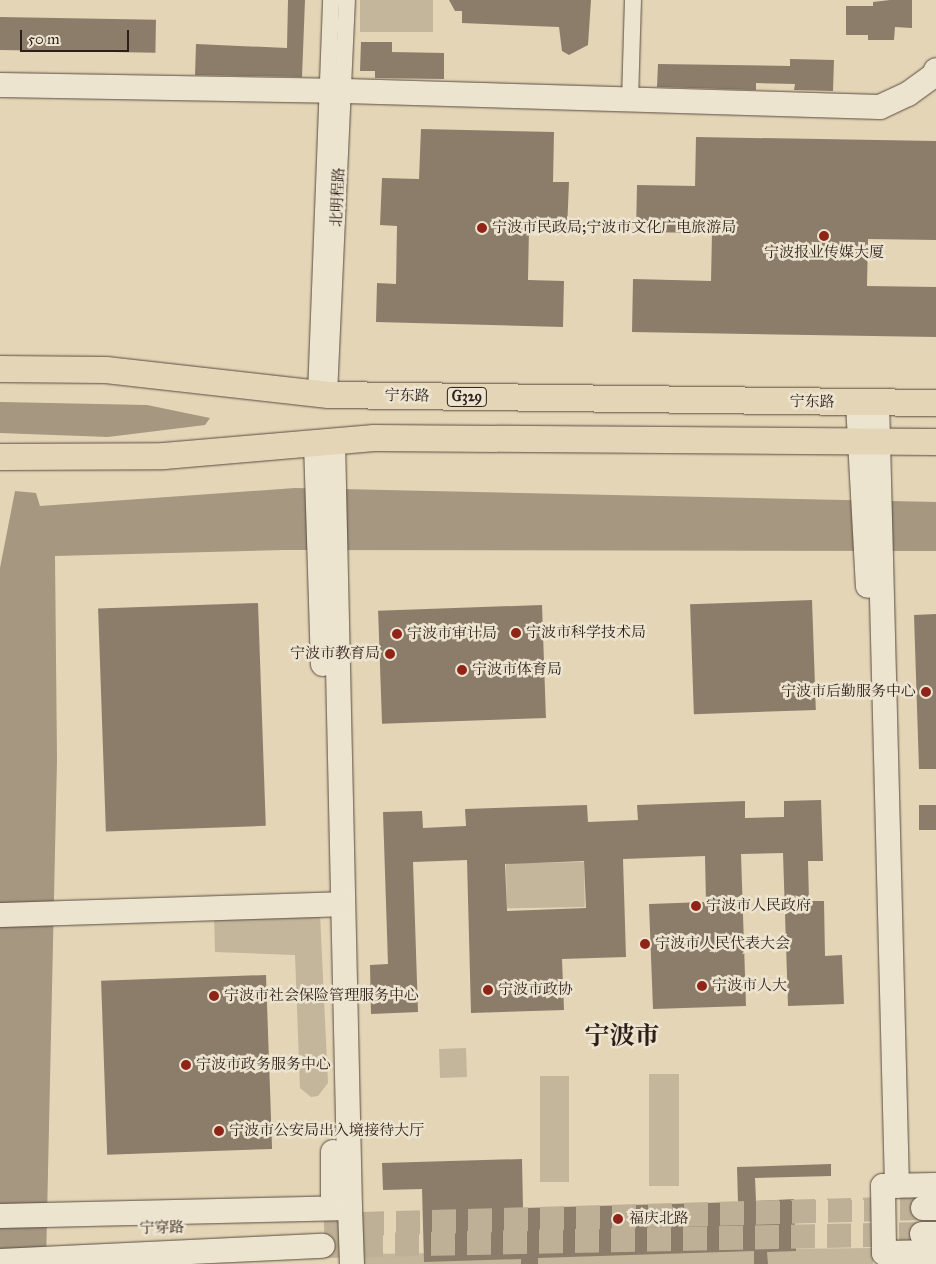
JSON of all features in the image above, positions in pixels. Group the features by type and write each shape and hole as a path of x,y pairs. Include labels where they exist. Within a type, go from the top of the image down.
{"main road":[{"name":"宁东路","path":"0,369 106,370 322,395 936,403"},
{"path":"0,457 164,456 374,438 936,442"}],"street":[{"name":"北明程路","path":"331,0 337,91"},
{"name":"北明程路","path":"322,395 337,91 347,0"},
{"path":"630,100 633,0"},
{"path":"0,86 337,91 880,108 908,94 934,75 936,70"},
{"path":"868,402 890,1186 884,1258 931,1240"},
{"path":"325,442 337,899 332,1222 352,1264"},
{"path":"0,905 337,899"},
{"path":"0,915 337,899"},
{"path":"890,1186 936,1185"},
{"path":"0,1216 59,1222 332,1222"},
{"path":"0,1231 59,1222"},
{"name":"宁穿路","path":"0,1261 60,1258 332,1222"}],"shaded area":[{"path":"360,0 433,0 433,32 360,32"},
{"path":"0,402 147,405 210,418 205,425 108,437 0,433"},
{"path":"295,488 936,502 936,551 283,550 55,556 57,760 46,1264 0,1264 0,568 15,491 36,493 40,506"},
{"path":"584,862 585,907 507,908 506,863"},
{"path":"214,914 320,914 328,1083 318,1096 311,1097 300,1088 295,955 215,952"},
{"path":"466,1048 467,1077 440,1078 439,1049"},
{"path":"649,1074 679,1074 679,1186 649,1186"},
{"path":"540,1076 569,1076 569,1182 540,1182"},
{"path":"873,1248 873,1264 358,1264 358,1254"}],"building":[{"path":"288,0 305,0 302,77 195,75 196,44 287,48"},
{"path":"449,0 591,0 588,45 569,55 562,51 559,27 462,23 462,11 455,11"},
{"path":"912,0 912,28 895,27 894,40 868,40 868,35 846,35 846,6 873,6 873,2"},
{"path":"0,17 156,20 155,53 0,50"},
{"path":"361,42 392,42 392,52 444,53 444,79 375,78 375,71 360,71"},
{"path":"790,59 834,60 833,91 794,90 795,84 756,83 756,90 657,87 658,64 790,66"},
{"name":"宁波市民政局;宁波市文化广电旅游局","path":"421,129 554,132 553,182 569,182 567,230 529,229 528,280 564,281 563,327 376,322 377,283 396,284 397,226 380,225 382,178 419,179"},
{"name":"宁波报业传媒大厦","path":"696,137 936,141 936,240 868,239 867,286 936,287 936,337 632,332 633,279 711,281 712,233 636,232 637,185 695,186"},
{"path":"812,600 816,710 694,714 690,604"},
{"path":"258,603 266,826 106,831 98,609"},
{"path":"542,605 546,718 382,724 378,611"},
{"name":"宁波市后勤服务中心","path":"936,614 936,769 919,769 914,615"},
{"name":"宁波市人民政府","path":"821,800 823,861 808,861 809,901 824,901 825,956 842,955 844,1004 788,1006 783,853 741,854 746,1006 653,1009 649,904 706,902 705,856 623,859 626,957 562,959 564,1010 471,1013 467,860 413,862 418,1012 371,1014 370,965 388,964 383,812 422,811 423,828 466,826 465,809 587,805 588,822 638,820 637,805 745,801 745,818 784,817 784,801","holes":["584,861 586,908 507,911 505,864"]},
{"path":"919,805 936,805 936,830 919,830"},
{"name":"宁波市政务服务中心","path":"266,975 272,1149 107,1155 101,981"},
{"name":"福庆北路","path":"522,1159 523,1208 738,1202 737,1167 831,1164 831,1176 755,1178 756,1201 794,1199 796,1251 767,1252 768,1264 754,1264 754,1251 538,1258 538,1264 521,1264 521,1259 424,1262 422,1189 383,1190 382,1163"}],"tunnel":[{"path":"324,1225 923,1208"},
{"path":"323,1246 922,1234"}],"place":[{"name":"宁波市民政局;宁波市文化广电旅游局","path":"482,228"},
{"name":"宁波报业传媒大厦","path":"824,236"},
{"name":"宁波市科学技术局","path":"516,633"},
{"name":"宁波市审计局","path":"397,634"},
{"name":"宁波市教育局","path":"390,654"},
{"name":"宁波市体育局","path":"462,670"},
{"name":"宁波市后勤服务中心","path":"926,692"},
{"name":"宁波市人民政府","path":"696,906"},
{"name":"宁波市人民代表大会","path":"645,944"},
{"name":"宁波市人大","path":"702,986"},
{"name":"宁波市政协","path":"488,990"},
{"name":"宁波市社会保险管理服务中心","path":"214,996"},
{"name":"宁波市政务服务中心","path":"186,1065"},
{"name":"宁波市公安局出入境接待大厅","path":"219,1131"},
{"name":"福庆北路","path":"618,1219"}],"district":[{"name":"宁波市","path":"622,1036"}]}
